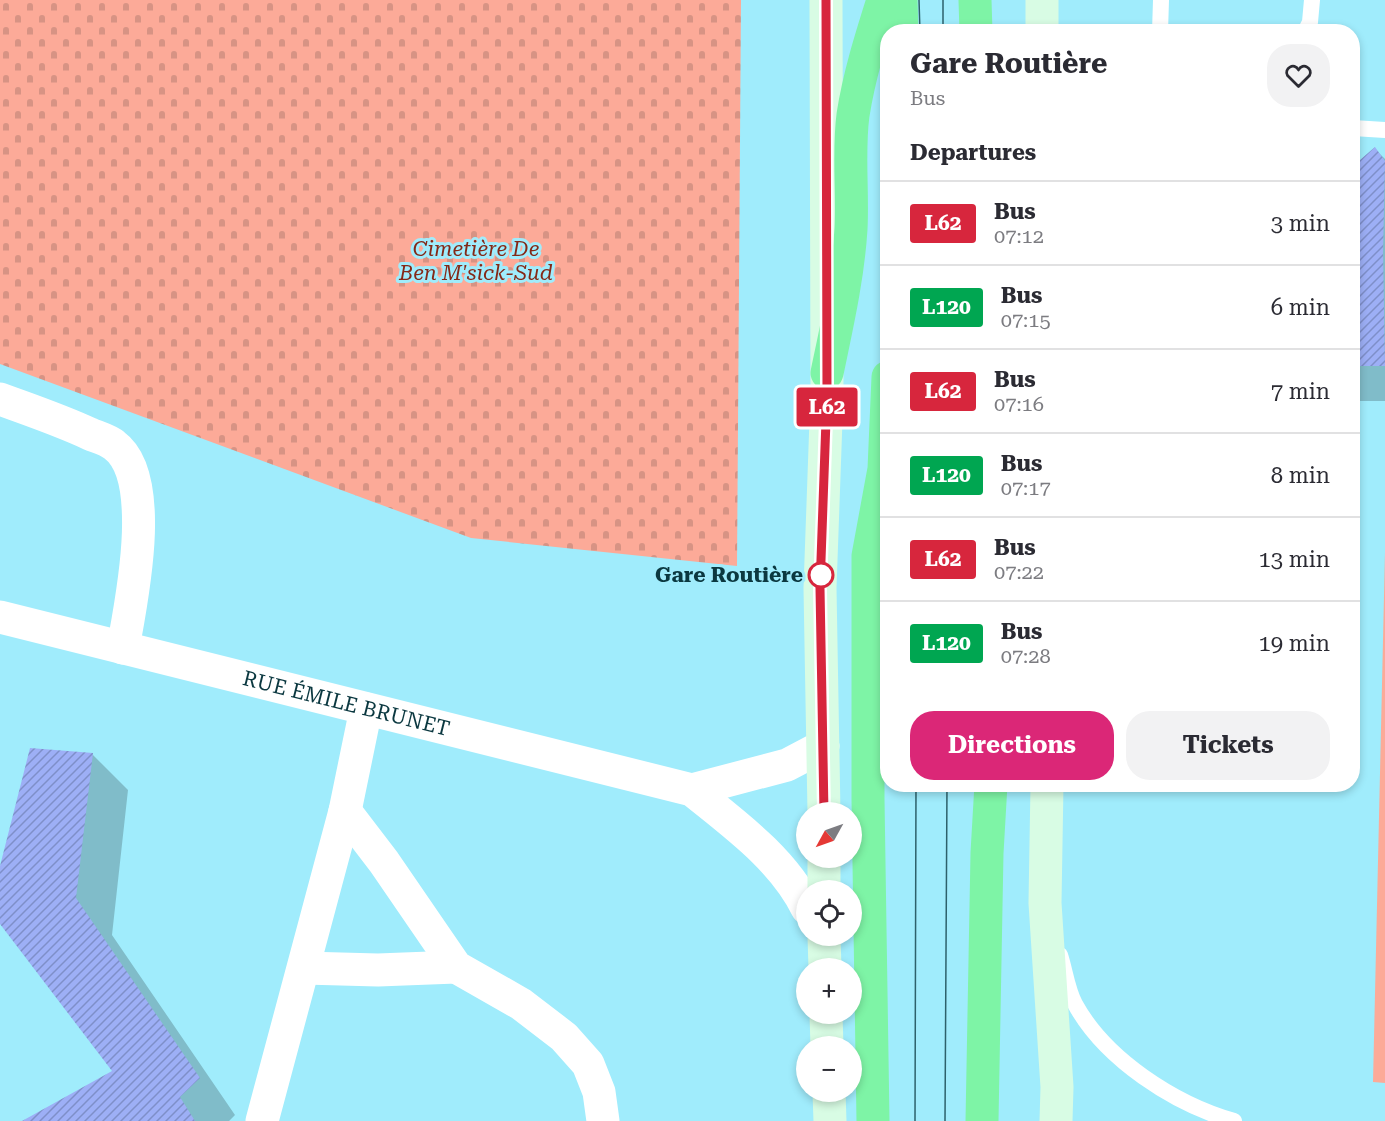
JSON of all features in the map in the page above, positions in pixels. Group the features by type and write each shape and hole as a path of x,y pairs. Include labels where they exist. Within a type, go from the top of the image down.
{"highway":[{"path":"827,373 848,262 851,229 853,116 869,44 883,0"},
{"path":"902,0 902,24"},
{"path":"975,0 976,24"},
{"path":"873,1121 867,799 868,556 880,491"},
{"path":"982,1121 987,853 991,792"}],"street":[{"path":"824,802 820,588 827,373 826,0"},
{"path":"1042,0 1042,24"},
{"path":"0,399 67,423 115,445 128,460 135,484 139,519 135,584 123,648"},
{"name":"RUE ÉMILE BRUNET","path":"0,617 692,790 736,826 773,861 796,889"},
{"path":"262,1121 345,811 366,709"},
{"name":"RUE ÉMILE BRUNET","path":"692,790 787,765 823,746"},
{"path":"1047,792 1045,903 1057,1087 1056,1121"},
{"path":"345,811 384,862 456,967 521,1004 564,1037 588,1064 599,1092 603,1121"},
{"path":"304,968 378,970 456,967"},
{"path":"829,1102 830,1121"}],"lane":[{"path":"1160,24 1161,0"},
{"path":"1309,24 1312,0"},
{"path":"1360,128 1385,130"},
{"path":"1045,903 1073,1001 1092,1032 1145,1080 1211,1114 1234,1121"}],"green space":[{"name":"Cimetière De Ben M'sick-Sud","path":"0,0 741,0 737,566 471,538 0,364"},
{"path":"1385,552 1385,1083 1373,1082"}],"building":[{"path":"1375,147 1385,161 1383,252 1385,366 1360,366 1360,160"},
{"path":"30,748 93,753 76,898 200,1078 180,1097 195,1121 22,1121 112,1071 0,924 0,866"}],"tram line":[{"path":"919,0 920,24"},
{"path":"943,0 943,24"},
{"path":"915,1121 916,792"},
{"path":"945,1121 947,792"}],"bus line":[{"name":"L62","path":"824,802 820,588 827,392 826,0"}],"place":[{"name":"Gare Routière","path":"821,575"}]}
